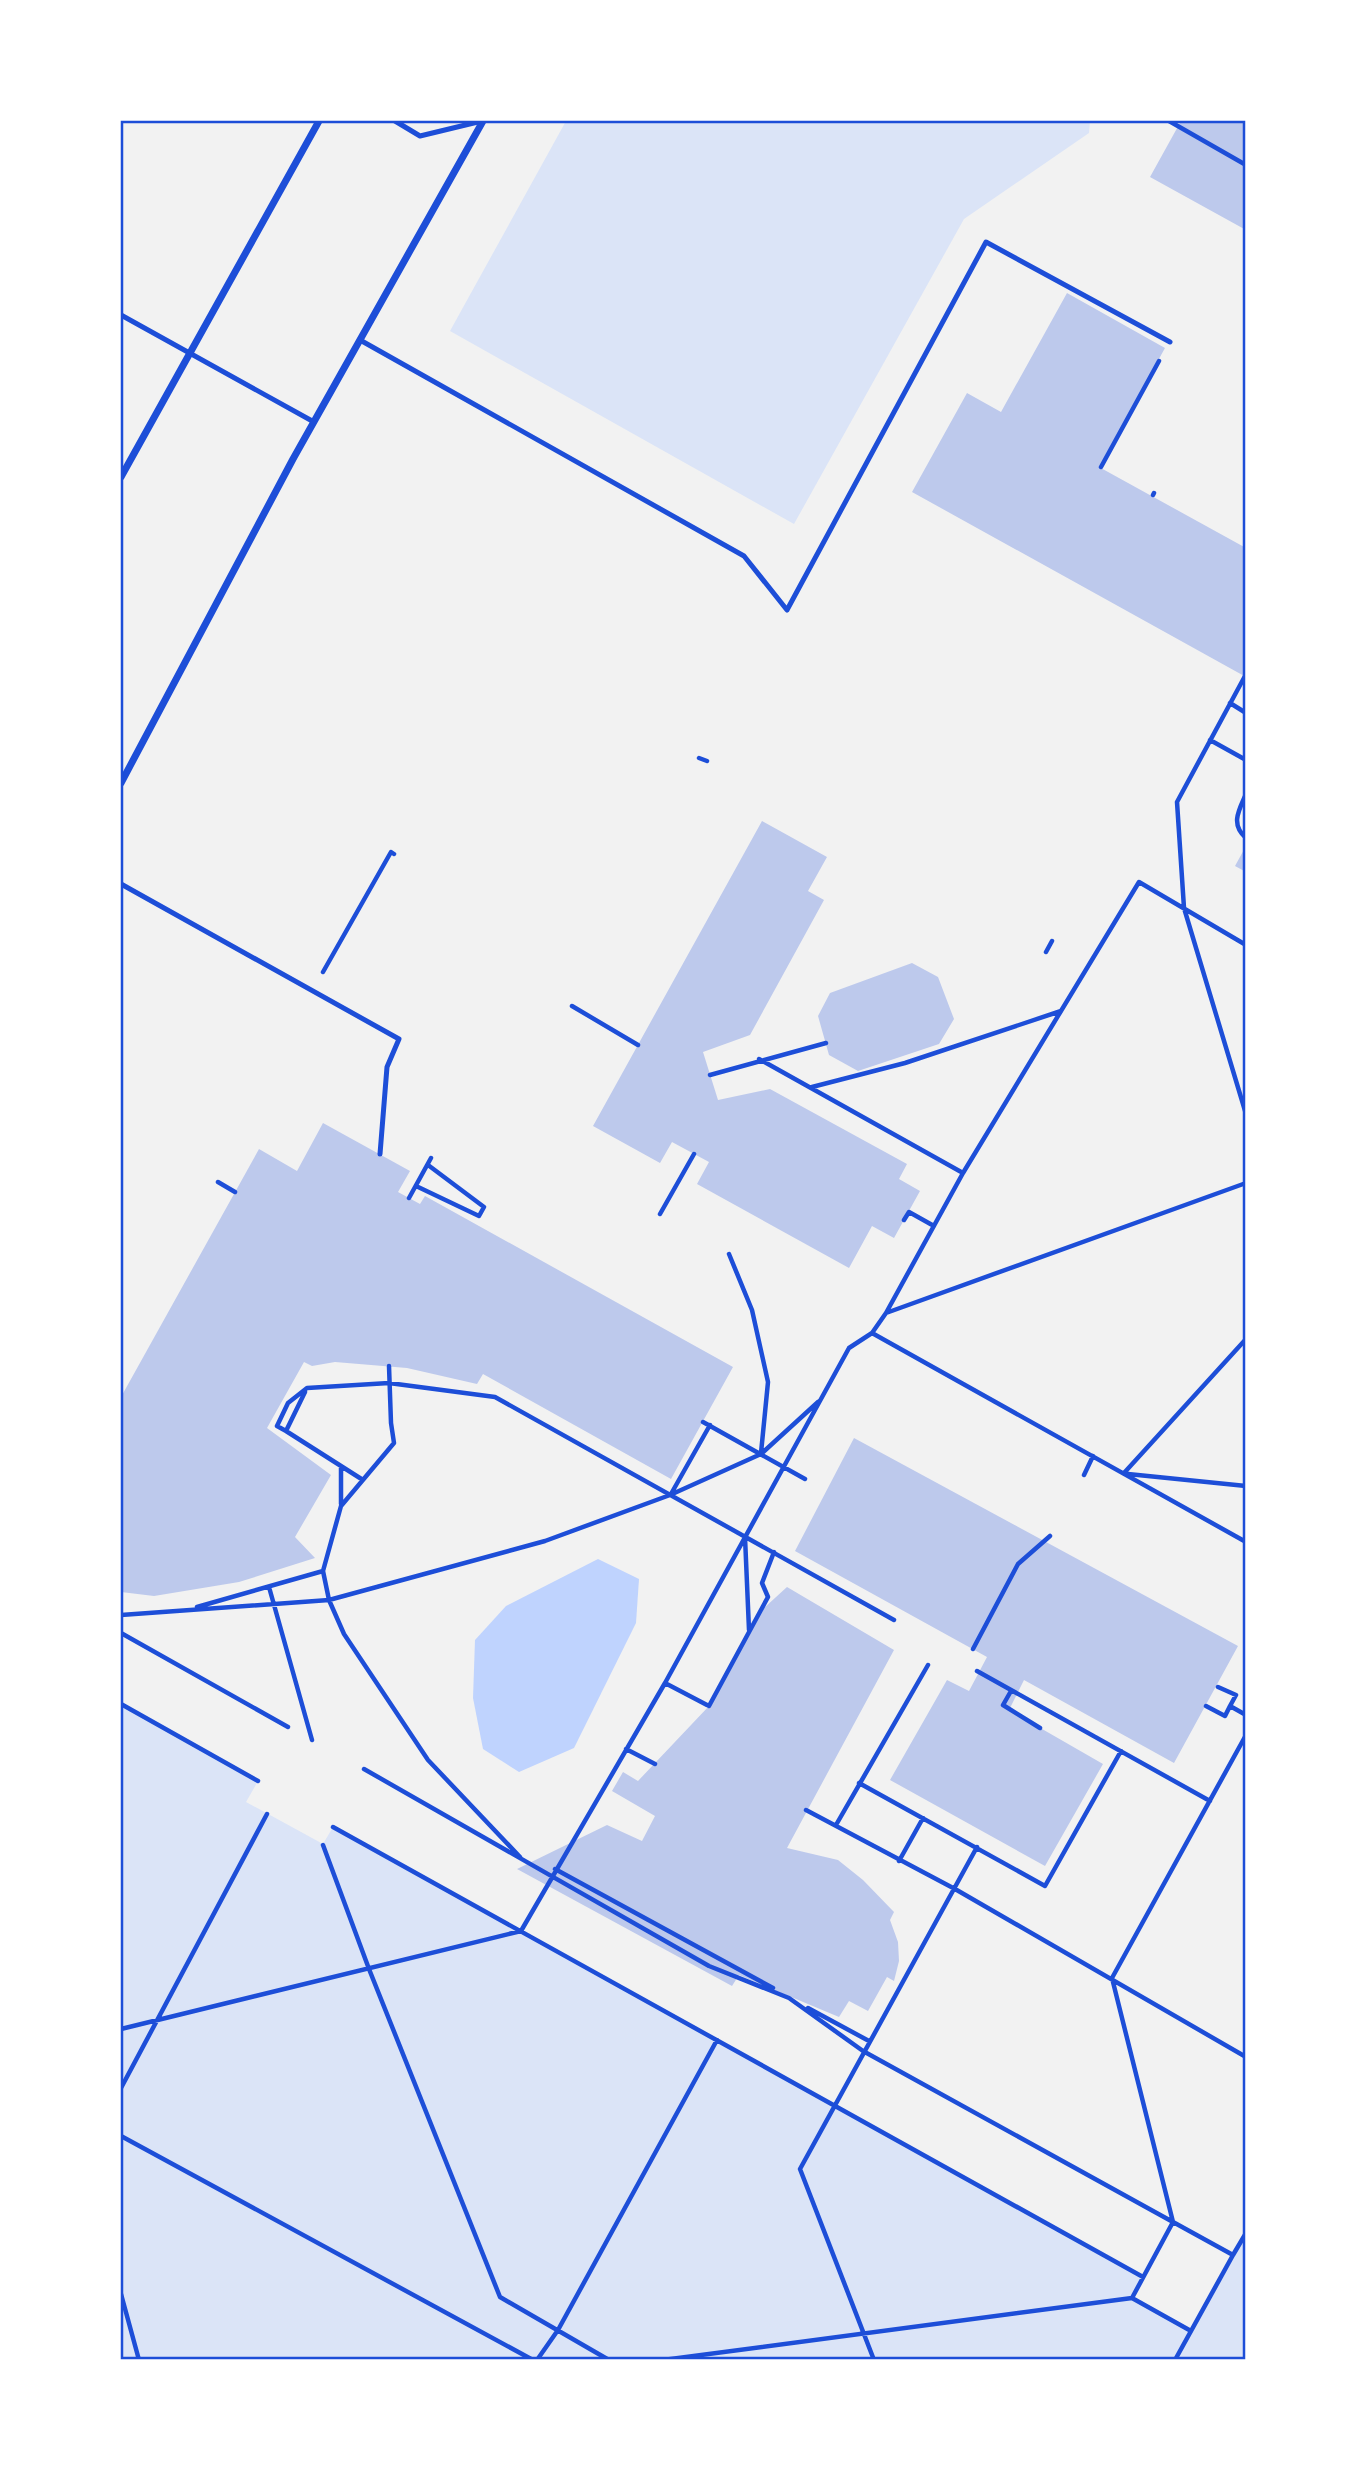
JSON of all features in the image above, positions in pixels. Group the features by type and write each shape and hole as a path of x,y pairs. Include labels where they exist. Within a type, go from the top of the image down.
{"street":[{"path":"121,477 319,121"},
{"path":"121,783 314,422 482,121"}],"lane":[{"path":"395,121 420,136 482,121"},
{"path":"360,340 744,556 787,610 986,242 1170,342"},
{"path":"121,315 314,422"},
{"path":"121,884 399,1039 387,1067 380,1154"}],"path":[{"path":"1169,121 1246,165"},
{"path":"1102,465 1164,352"},
{"path":"1245,676 1177,803 1184,908 1246,1114"},
{"path":"1230,703 1246,713"},
{"path":"1210,740 1246,760"},
{"path":"699,758 707,761"},
{"path":"1246,794 1236,818 1239,832 1246,838"},
{"path":"312,966 324,972 391,852 394,853"},
{"path":"121,2029 520,1931 665,1684 849,1348 872,1334 886,1313 963,1173 1139,882 1246,945"},
{"path":"1046,952 1052,941"},
{"path":"572,1006 639,1045"},
{"path":"812,1087 1061,1011"},
{"path":"710,1075 759,1059 826,1043"},
{"path":"759,1059 963,1173"},
{"path":"660,1214 694,1154"},
{"path":"409,1198 431,1158"},
{"path":"416,1186 479,1216 484,1207 428,1165"},
{"path":"218,1182 235,1192"},
{"path":"886,1313 1246,1183"},
{"path":"904,1220 909,1212 934,1226"},
{"path":"729,1254 752,1310 768,1382 761,1454"},
{"path":"872,1334 1246,1542"},
{"path":"1124,1473 1246,1339"},
{"path":"341,1506 394,1443 389,1367"},
{"path":"363,1480 276,1426 288,1404 307,1388 389,1383 495,1397 894,1620"},
{"path":"286,1431 307,1388"},
{"path":"121,1615 329,1600 545,1541 670,1494 761,1454 821,1399"},
{"path":"703,1422 805,1479"},
{"path":"670,1494 710,1425"},
{"path":"1084,1475 1094,1456"},
{"path":"341,1467 341,1506 323,1571 329,1600 344,1634 428,1760 526,1863"},
{"path":"1124,1473 1246,1486"},
{"path":"745,1536 749,1631"},
{"path":"973,1649 1018,1564 1050,1536"},
{"path":"665,1684 708,1706 768,1597 762,1583 774,1552"},
{"path":"186,1610 323,1571"},
{"path":"268,1587 312,1740"},
{"path":"121,1633 288,1727"},
{"path":"836,1825 928,1665"},
{"path":"977,1671 1210,1801"},
{"path":"1206,1706 1225,1716 1236,1695 1218,1686"},
{"path":"1011,1690 1003,1705 1040,1728"},
{"path":"121,1704 258,1781"},
{"path":"1230,1706 1246,1715"},
{"path":"1132,2298 1173,2222 1112,1978 1246,1735"},
{"path":"626,1749 655,1764"},
{"path":"859,1783 1045,1886 1121,1751"},
{"path":"364,1769 709,1966 789,1998 863,2051 1233,2255"},
{"path":"806,1810 955,1889 1246,2057"},
{"path":"121,2088 267,1814"},
{"path":"900,1861 923,1818"},
{"path":"333,1827 1143,2277"},
{"path":"323,1845 369,1969 500,2297 609,2360"},
{"path":"874,2360 800,2169 976,1847"},
{"path":"555,1869 869,2041"},
{"path":"121,2136 535,2360 558,2330 717,2040"},
{"path":"1175,2360 1246,2232"},
{"path":"121,2294 139,2360"},
{"path":"663,2360 1132,2298 1191,2331"}],"shaded area":[{"path":"566,121 1090,121 1089,133 964,219 794,524 450,331"},
{"path":"121,1704 258,1781 246,1802 323,1844 333,1827 1143,2277 1132,2298 1191,2331 1175,2360 121,2360"},
{"path":"1246,2235 1246,2360 1176,2360"}],"water":[{"path":"598,1559 639,1579 636,1623 574,1748 519,1772 483,1749 473,1698 475,1640 506,1606"}],"building":[{"path":"1181,121 1246,121 1246,230 1150,177"},
{"path":"1067,293 1165,348 1099,467 1246,548 1246,677 912,492 967,393 1001,412"},
{"path":"762,821 827,857 808,891 824,900 750,1035 703,1052 718,1100 770,1089 907,1164 899,1179 920,1191 894,1238 872,1226 849,1268 697,1184 709,1162 672,1142 660,1163 593,1126"},
{"path":"1246,846 1246,872 1235,866"},
{"path":"912,963 938,977 954,1019 939,1044 858,1071 829,1055 818,1016 830,993"},
{"path":"323,1123 410,1171 398,1192 420,1204 425,1196 733,1367 671,1479 483,1374 477,1384 407,1368 335,1362 312,1366 304,1362 267,1428 331,1475 295,1537 315,1558 239,1582 154,1596 121,1592 121,1397 259,1149 297,1171"},
{"path":"854,1438 1238,1646 1174,1763 1024,1680 1009,1710 1103,1764 1045,1866 890,1780 947,1680 969,1691 987,1657 795,1551"},
{"path":"787,1587 894,1650 787,1848 838,1860 863,1880 894,1912 890,1920 898,1942 899,1961 894,1981 887,1977 868,2011 849,2001 839,2017 739,1975 732,1986 517,1869 607,1825 642,1841 655,1816 612,1791 623,1772 638,1781 709,1706 764,1608"}]}
